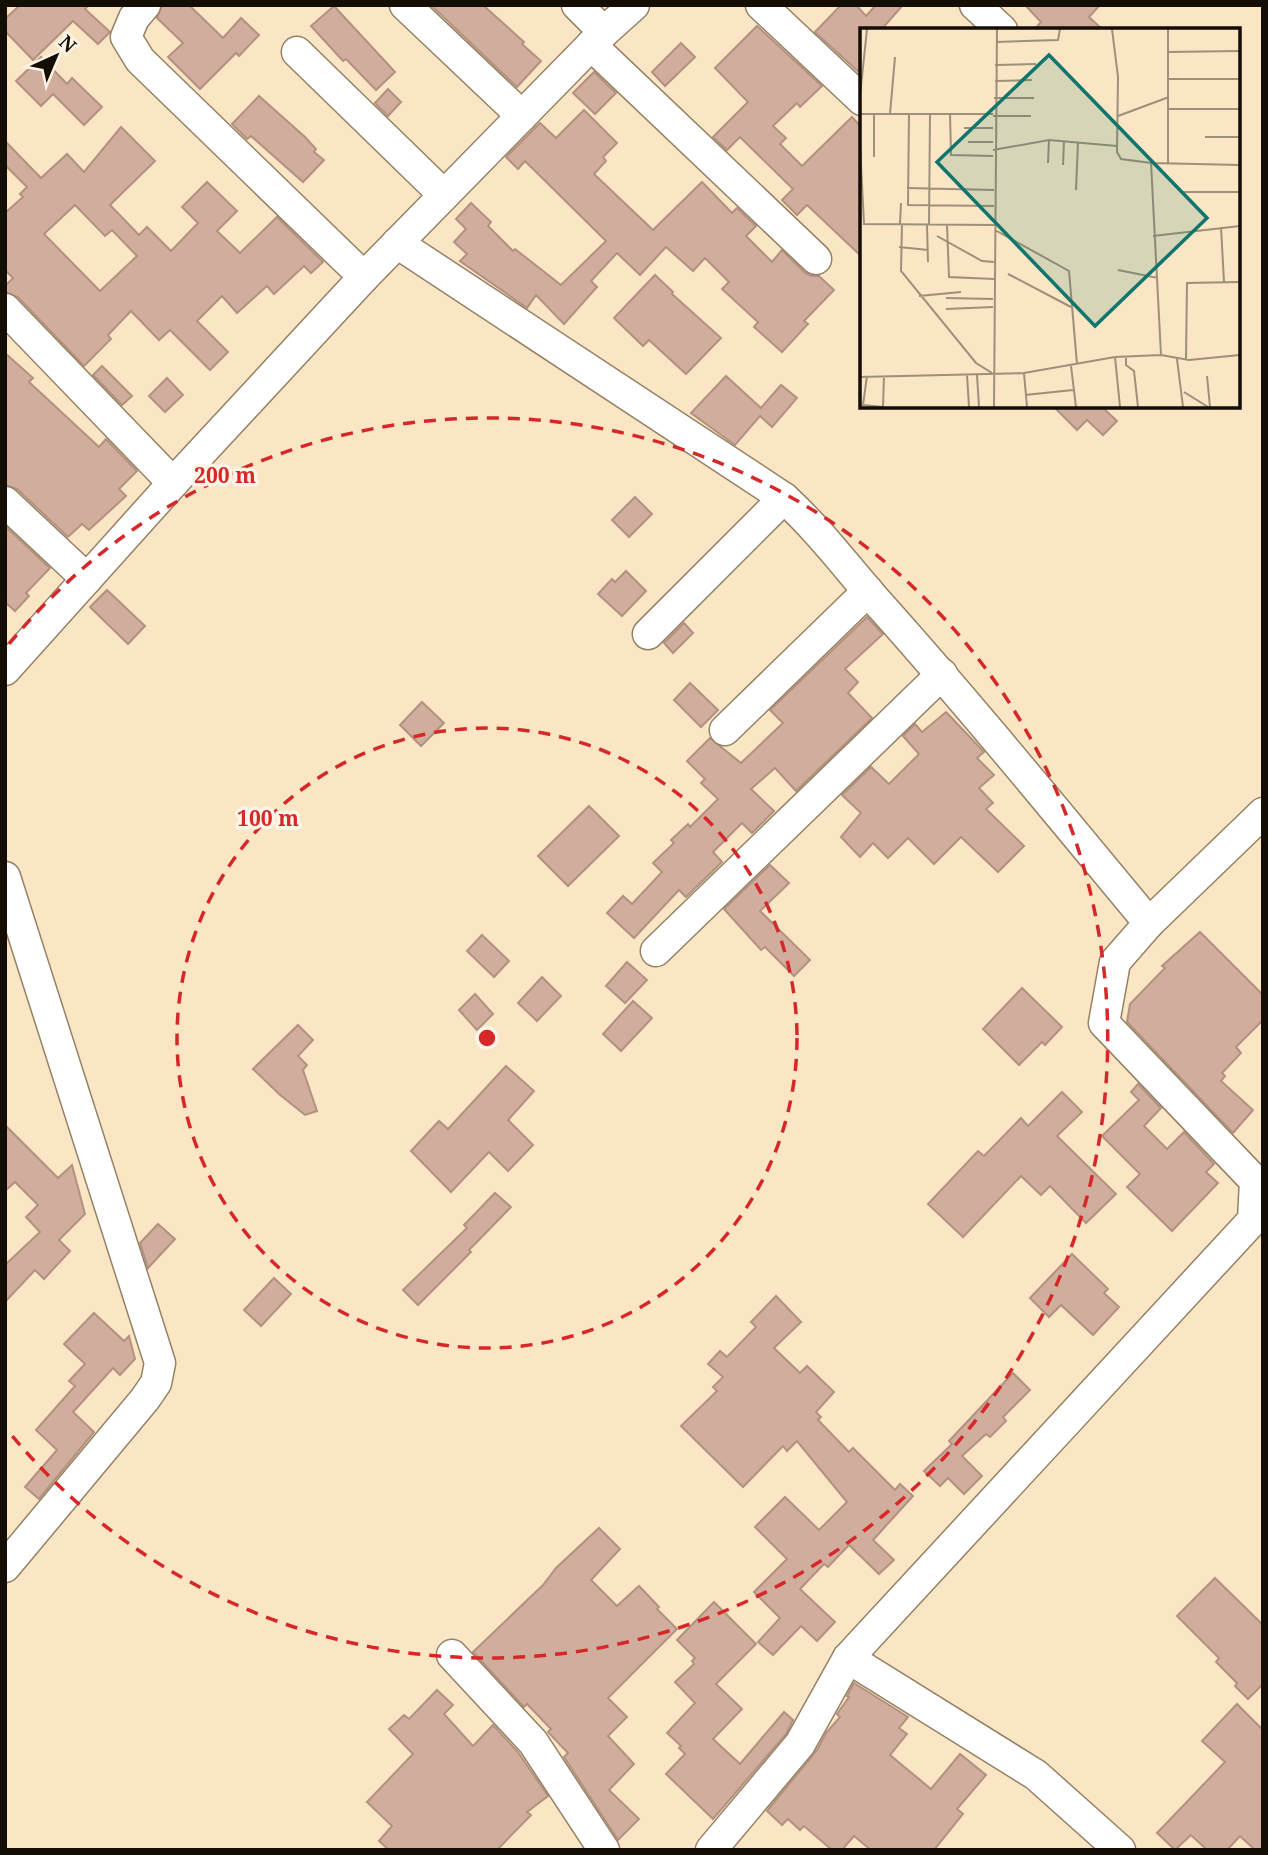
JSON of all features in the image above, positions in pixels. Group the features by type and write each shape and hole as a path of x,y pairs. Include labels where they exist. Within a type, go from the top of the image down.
{"street":[{"path":"145,5 134,18 126,37 140,60 364,277"},
{"path":"405,5 522,116"},
{"path":"578,5 598,38 816,259"},
{"path":"5,670 364,277 598,38 634,5"},
{"path":"761,5 860,98"},
{"path":"975,5 1000,28"},
{"path":"297,52 444,195"},
{"path":"397,243 784,498 811,523 942,674 1149,923"},
{"path":"5,309 173,483"},
{"path":"648,634 784,498"},
{"path":"5,502 87,579"},
{"path":"725,730 868,591"},
{"path":"656,951 942,674"},
{"path":"711,1850 800,1744 848,1658 1258,1225 1255,1181 1104,1023 1115,962 1149,923 1263,813"},
{"path":"5,877 160,1363 156,1383 151,1391 5,1567"},
{"path":"452,1655 533,1742 604,1850"},
{"path":"848,1658 1036,1775 1120,1850"}],"building":[{"path":"20,5 89,5 85,9 110,32 98,44 73,21 33,60 5,31 5,19"},
{"path":"162,5 189,5 223,38 241,18 259,35 239,56 236,53 200,89 168,57 183,43 157,18"},
{"path":"431,5 483,5 541,61 517,87"},
{"path":"841,5 856,5 866,16 876,5 903,5 883,28 860,28 860,73 815,32"},
{"path":"1025,5 1100,5 1089,17 1101,28 1036,28 1041,22"},
{"path":"334,6 395,72 376,90 346,59 343,61 311,26"},
{"path":"757,26 822,86 800,107 797,103 773,126 786,138 780,144 802,166 852,117 860,126 860,255 807,205 797,215 782,200 793,189 740,137 727,150 713,137 748,102 715,68"},
{"path":"681,43 695,57 665,86 652,72"},
{"path":"41,57 67,84 72,78 102,107 84,125 53,94 41,106 16,81"},
{"path":"594,72 616,93 595,114 573,93"},
{"path":"388,89 401,102 388,116 375,103"},
{"path":"259,96 305,137 316,149 314,152 324,160 303,182 251,136 247,139 232,124"},
{"path":"584,110 617,143 603,157 606,161 594,174 653,230 702,182 732,213 737,208 756,226 746,236 772,262 782,250 804,272 819,276 834,290 804,321 808,324 782,352 754,327 758,322 722,289 729,282 705,258 693,271 666,247 640,275 617,253 591,281 597,287 564,324 536,295 527,308 460,261 467,254 454,242 466,229 456,219 471,203 491,222 488,226 513,251 515,249 561,285 606,241 525,161 518,169 506,157 540,123 556,138"},
{"path":"121,127 155,161 110,205 139,235 147,227 171,251 198,223 182,207 207,182 237,211 217,231 240,253 277,217 323,262 311,273 304,266 274,294 267,286 237,313 222,296 197,321 228,352 210,370 170,330 159,340 131,311 108,335 111,339 84,366 18,297 5,292 5,286 13,278 5,270 5,213 23,197 20,194 27,187 5,165 5,141 41,178 67,154 84,172","holes":["75,205 105,236 112,230 137,256 100,291 44,234"]},
{"path":"655,275 721,338 686,374 649,340 643,346 614,318"},
{"path":"5,353 33,378 29,382 99,447 106,439 137,471 119,489 126,496 89,530 82,524 68,537 17,489 5,485"},
{"path":"102,366 132,396 122,405 93,375"},
{"path":"726,376 761,408 781,385 797,398 772,427 760,416 735,445 691,413"},
{"path":"167,378 183,395 165,412 149,396"},
{"path":"1055,408 1103,408 1117,421 1103,435 1087,420 1077,430"},
{"path":"635,497 652,514 629,537 612,520"},
{"path":"5,526 50,568 26,593 29,596 15,611 5,602"},
{"path":"626,571 646,591 622,616 598,594 612,579 615,582"},
{"path":"107,590 145,626 128,644 90,607"},
{"path":"867,617 883,634 845,669 858,682 848,693 872,718 796,791 775,768 751,789 774,811 752,833 742,823 713,852 722,862 686,897 679,890 634,938 607,913 623,896 632,904 662,872 653,863 674,843 671,840 688,824 690,827 718,799 701,783 705,779 687,761 710,738 741,763 783,723 770,710"},
{"path":"684,623 693,633 673,653 664,643"},
{"path":"690,683 718,710 701,727 674,700"},
{"path":"422,702 444,723 421,746 400,725"},
{"path":"946,712 984,752 977,758 994,775 979,788 993,803 986,809 1024,846 998,872 961,837 934,864 908,838 888,858 873,843 860,857 841,837 861,813 842,795 871,767 889,784 919,754 903,736 915,724 922,732"},
{"path":"589,806 619,836 568,886 538,856"},
{"path":"770,865 789,883 760,911 810,960 794,976 765,947 761,950 724,909"},
{"path":"1200,932 1263,995 1263,1020 1236,1047 1241,1053 1222,1073 1225,1076 1221,1081 1253,1110 1233,1133 1127,1022 1130,1004 1165,968 1162,966"},
{"path":"482,935 509,961 494,977 467,951"},
{"path":"627,962 647,980 625,1003 606,986"},
{"path":"542,977 561,996 537,1021 518,1003"},
{"path":"1022,988 1062,1027 1045,1045 1042,1042 1019,1065 983,1029"},
{"path":"475,994 493,1014 477,1030 459,1010"},
{"path":"633,1001 652,1018 621,1051 603,1034"},
{"path":"298,1025 313,1040 298,1056 307,1065 303,1070 317,1111 305,1115 253,1069"},
{"path":"506,1066 534,1091 508,1120 533,1145 508,1171 489,1152 451,1192 411,1151 439,1121 448,1129"},
{"path":"1138,1084 1161,1108 1144,1126 1167,1149 1184,1132 1214,1164 1206,1172 1218,1183 1172,1231 1127,1187 1140,1174 1102,1136 1139,1100 1131,1092"},
{"path":"1062,1092 1082,1112 1057,1136 1116,1194 1086,1223 1050,1186 1041,1195 1021,1176 963,1237 928,1204 978,1151 984,1156 1021,1118 1028,1126"},
{"path":"5,1125 58,1178 72,1165 85,1214 59,1240 70,1251 44,1279 35,1270 5,1302 5,1265 40,1232 26,1217 38,1205 15,1182 5,1191"},
{"path":"495,1193 511,1207 418,1305 403,1290 467,1228 464,1225"},
{"path":"158,1224 175,1239 148,1268 140,1243"},
{"path":"1072,1254 1108,1289 1104,1293 1119,1307 1093,1335 1061,1305 1049,1317 1030,1298"},
{"path":"274,1278 291,1294 261,1326 244,1310"},
{"path":"776,1296 801,1322 774,1348 800,1373 807,1366 834,1392 816,1412 821,1417 818,1420 849,1452 853,1448 895,1490 900,1484 913,1496 873,1540 894,1560 879,1574 849,1545 828,1567 824,1564 800,1589 835,1622 817,1641 801,1626 773,1655 758,1642 780,1618 754,1592 787,1559 755,1527 785,1497 819,1530 847,1502 797,1441 787,1451 783,1446 743,1487 681,1426 717,1391 713,1387 723,1377 708,1364 720,1351 727,1357 756,1327 751,1322"},
{"path":"94,1313 124,1341 129,1336 135,1359 120,1375 113,1368 73,1412 94,1432 39,1499 25,1487 57,1450 36,1430 75,1386 69,1381 85,1364 64,1344"},
{"path":"1013,1373 1030,1390 1003,1417 1006,1421 990,1437 986,1434 962,1456 982,1476 964,1494 948,1478 940,1486 924,1471 952,1444 949,1441"},
{"path":"599,1528 620,1549 591,1580 617,1606 639,1586 677,1629 608,1698 627,1717 608,1736 634,1764 609,1790 639,1819 618,1840 564,1757 568,1753 548,1732 551,1729 527,1704 524,1707 473,1652"},
{"path":"1215,1578 1263,1625 1263,1684 1248,1699 1235,1686 1237,1683 1216,1662 1219,1658 1177,1616"},
{"path":"714,1602 756,1644 716,1684 742,1709 713,1739 740,1764 784,1712 793,1720 786,1734 713,1819 666,1774 685,1754 679,1748 681,1746 667,1733 695,1703 675,1682 694,1664 692,1661 695,1658 677,1640"},
{"path":"854,1683 908,1717 899,1728 907,1734 890,1755 931,1789 960,1754 986,1775 957,1809 963,1814 934,1850 871,1850 854,1836 842,1850 832,1850 804,1826 800,1830 788,1819 782,1825 767,1811 840,1717 837,1714 849,1697 847,1696"},
{"path":"437,1690 453,1705 444,1714 473,1746 493,1725 518,1752 548,1796 527,1812 531,1815 497,1850 389,1850 379,1841 392,1826 367,1802 413,1754 389,1729 404,1715 409,1719"},
{"path":"1237,1704 1263,1730 1263,1850 1255,1850 1240,1836 1227,1850 1207,1850 1191,1835 1175,1850 1157,1833 1225,1762 1202,1741"}]}
